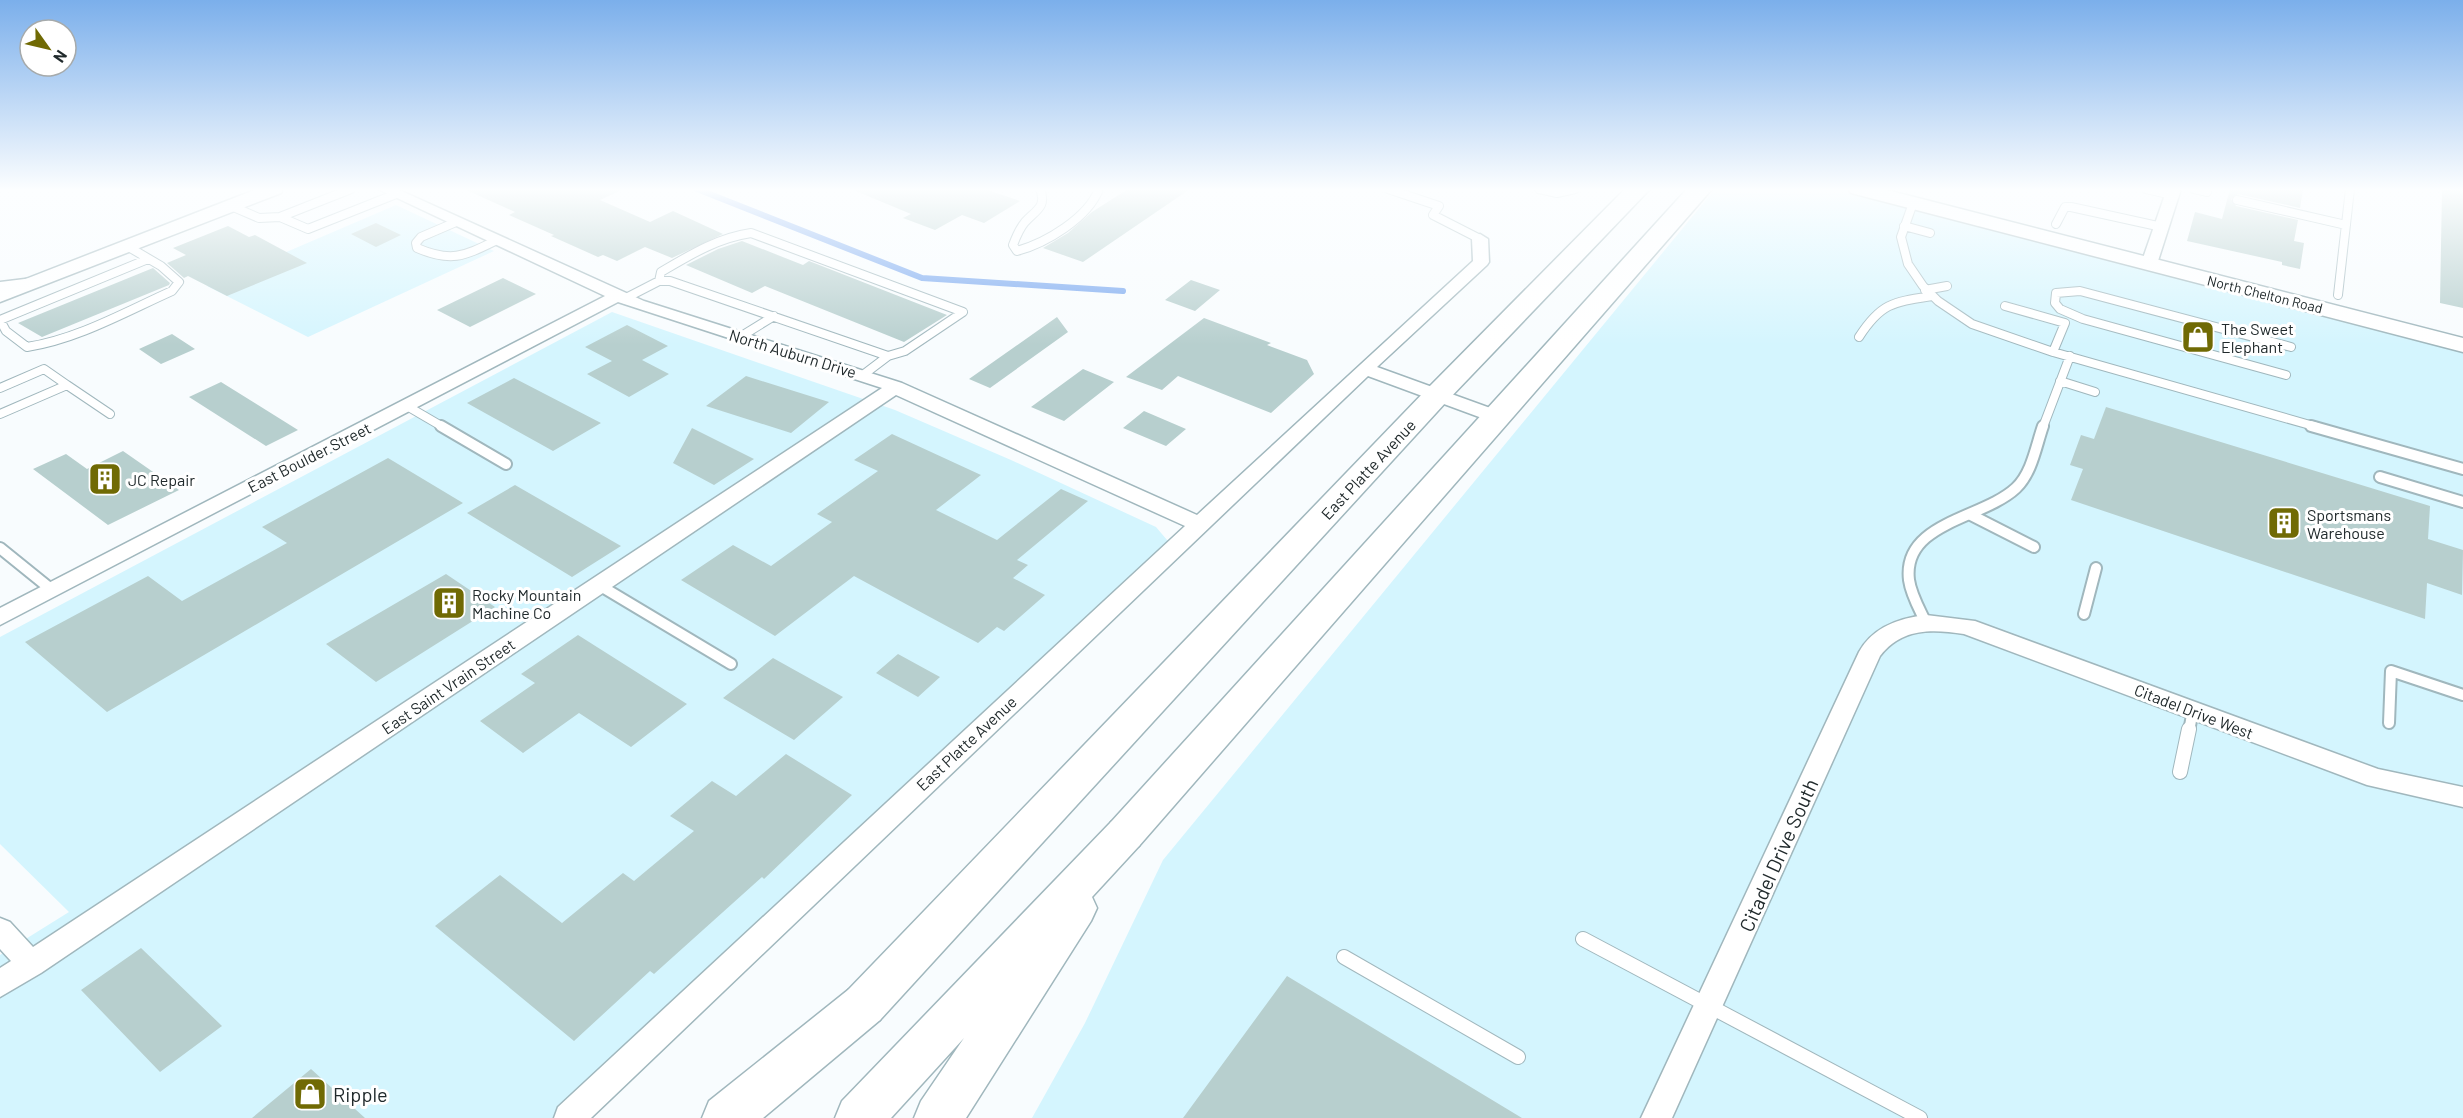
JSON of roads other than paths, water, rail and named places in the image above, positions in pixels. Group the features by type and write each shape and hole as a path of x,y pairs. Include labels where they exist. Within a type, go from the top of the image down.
{"main road":[{"name":"East Platte Avenue","path":"755,1118 1437,395 1587,241"},
{"path":"859,1118 1125,834 1654,241"},
{"name":"North Chelton Road","path":"2091,241 2463,345"},
{"name":"North Chelton Road","path":"2106,241 2152,257 2338,295 2463,327"},
{"path":"938,1118 1125,834"},
{"path":"726,1118 864,1005"}],"street":[{"path":"0,296 140,241"},
{"name":"North Auburn Drive","path":"500,241 621,298 896,387 1198,524"},
{"name":"East Platte Avenue","path":"569,1118 1198,524 1481,262 1480,241"},
{"path":"2152,257 2157,241"},
{"path":"0,286 33,283"},
{"name":"East Boulder Street","path":"0,617 621,298"},
{"path":"1365,369 1497,417"},
{"name":"East Saint Vrain Street","path":"0,984 896,387"},
{"name":"Citadel Drive West","path":"1926,623 1949,624 1993,635 2376,778 2463,797"},
{"name":"Citadel Drive South","path":"1656,1118 1870,652 1878,640 1890,631 1926,623"},
{"path":"0,930 31,964"}],"lane":[{"path":"418,241 417,248 438,258 451,259 494,241"},
{"path":"659,281 661,272 718,241"},
{"path":"773,241 963,312 905,351 888,356 863,375"},
{"path":"1015,241 1013,245 1017,250 1028,249 1040,241"},
{"path":"1902,241 1903,253 1918,281 1928,293 1955,316 1978,327 2053,352 2463,469"},
{"path":"2338,295 2344,241"},
{"path":"127,246 148,259 179,282 172,291 60,339 27,347 6,331 0,320 148,259"},
{"path":"621,298 659,281 670,281 888,356"},
{"path":"1859,337 1876,310 1947,286"},
{"path":"2286,375 2083,319 2060,309 2055,303 2056,293 2080,291 2291,347"},
{"path":"2004,306 2065,322 2053,352"},
{"path":"740,337 774,316"},
{"path":"1926,623 1909,581 1907,565 1910,552 1933,532 2005,498 2018,487 2030,462 2070,356"},
{"path":"0,388 44,369 110,414"},
{"path":"2060,381 2095,392"},
{"path":"0,414 67,385"},
{"path":"407,406 506,464"},
{"path":"2380,477 2463,502"},
{"path":"1971,515 2034,547"},
{"path":"0,548 52,590"},
{"path":"2084,614 2096,568"},
{"path":"599,585 731,664"},
{"path":"2389,723 2391,671 2463,695"},
{"path":"2180,772 2193,710"},
{"path":"1583,939 1920,1118"},
{"path":"1344,957 1518,1057"}],"waterway":[{"path":"829,241 922,278 1123,291"}],"place":[{"name":"The Sweet Elephant","path":"2198,337"},
{"name":"JC Repair","path":"105,479"},
{"name":"Sportsmans Warehouse","path":"2284,523"},
{"name":"Rocky Mountain Machine Co","path":"449,603"},
{"name":"Ripple","path":"310,1094"}]}
